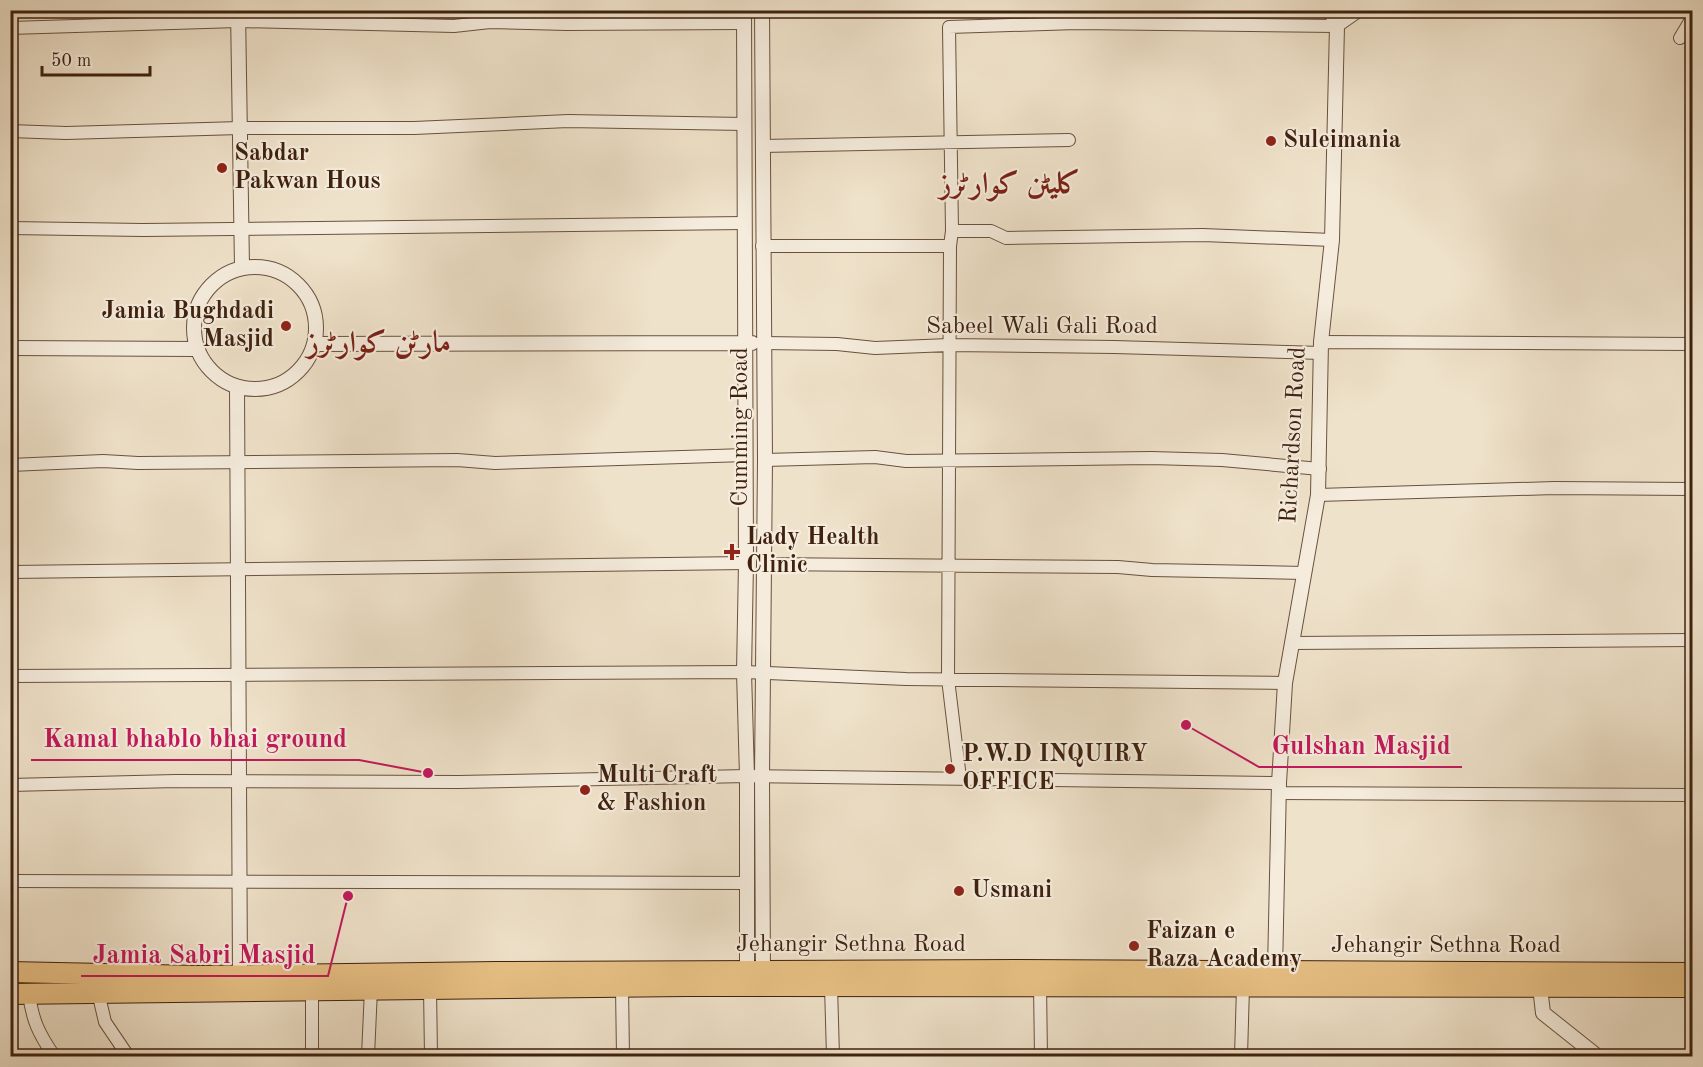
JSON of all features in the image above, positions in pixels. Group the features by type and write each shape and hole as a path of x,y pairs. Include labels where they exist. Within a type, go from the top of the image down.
{"highway":[{"name":"Jehangir Sethna Road","path":"16,969 240,976 755,979 1275,970 1692,973"},
{"name":"Jehangir Sethna Road","path":"20,993 622,987 755,979 831,986 1692,987"}],"street":[{"name":"Cumming Road","path":"755,979 764,674 762,10"},
{"name":"Richardson Road","path":"1275,970 1279,788 1285,683 1318,495 1320,469 1321,347 1332,240 1337,26 1330,10"},
{"path":"960,778 948,679 949,345 952,231 949,27 1076,23 1337,26 1360,10"},
{"path":"238,16 243,267"},
{"path":"10,28 238,16 454,26 490,22 567,24 744,17"},
{"name":"Cumming Road","path":"744,17 746,455 744,672 748,883 755,979"},
{"path":"1680,38 1692,18"},
{"path":"10,131 66,133 240,128 414,128 568,121 744,124"},
{"path":"762,146 1069,140"},
{"path":"10,228 242,229 744,223"},
{"path":"952,231 991,231 1006,238 1203,235 1332,240"},
{"path":"762,246 950,246"},
{"path":"243,267 263,267 283,273 300,286 311,303 316,323 315,344 307,362 293,377 276,387 256,390 237,387 220,379 206,366 197,350 193,328 197,308 207,289 223,275 243,267"},
{"path":"315,344 763,343"},
{"name":"Sabeel Wali Gali Road","path":"763,343 837,344 885,348 949,345 1321,347 1692,344"},
{"path":"10,348 197,350"},
{"path":"237,387 240,976"},
{"path":"10,465 103,461 138,463 457,460 495,463 746,455"},
{"path":"765,460 875,457 906,461 1151,458 1222,460 1320,469"},
{"path":"1318,495 1554,488 1692,489"},
{"path":"10,573 746,562"},
{"path":"763,564 1118,567 1152,570 1304,573"},
{"path":"1292,643 1692,640"},
{"path":"10,676 744,672 948,679 1285,683"},
{"path":"10,785 239,781 418,783 762,776 960,778 1279,788 1692,795"},
{"path":"10,881 748,883"},
{"path":"1040,985 1041,1056"},
{"path":"831,986 832,1056"},
{"path":"622,987 623,1056"},
{"path":"1241,1056 1243,987"},
{"path":"1540,987 1543,1013 1597,1056"},
{"path":"368,1056 370,988"},
{"path":"430,988 431,1056"},
{"path":"312,989 312,1056"},
{"path":"98,992 105,1022 128,1056"},
{"path":"20,993 32,1013 39,1035 54,1056"}],"place":[{"name":"Suleimania","path":"1271,141"},
{"name":"Sabdar Pakwan Hous","path":"222,168"},
{"name":"Jamia Bughdadi Masjid","path":"286,326"},
{"name":"Lady Health Clinic","path":"732,552"},
{"name":"Gulshan Masjid","path":"1186,725"},
{"name":"P.W.D INQUIRY OFFICE","path":"950,769"},
{"name":"Kamal bhablo bhai ground","path":"428,773"},
{"name":"Multi Craft & Fashion","path":"585,790"},
{"name":"Usmani","path":"959,891"},
{"name":"Jamia Sabri Masjid","path":"348,896"},
{"name":"Faizan e Raza Academy","path":"1134,946"}],"district":[{"name":"کلیٹن کوارٹرز","path":"1010,185"},
{"name":"مارٹن کوارٹرز","path":"379,344"}]}
